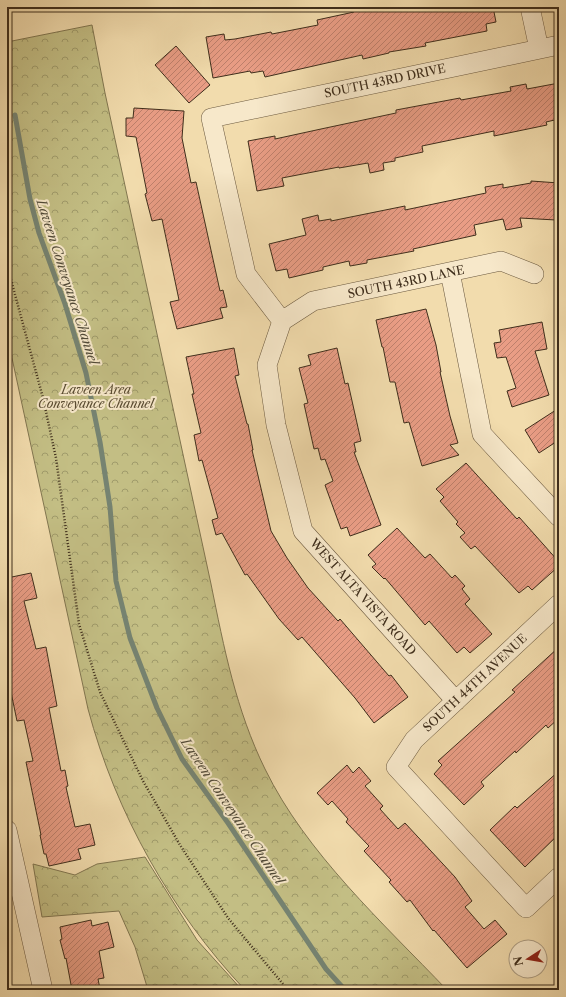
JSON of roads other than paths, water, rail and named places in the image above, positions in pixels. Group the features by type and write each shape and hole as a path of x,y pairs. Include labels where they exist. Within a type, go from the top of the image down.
{"street":[{"path":"530,7 539,49"},
{"name":"SOUTH 43RD DRIVE","path":"282,322 246,274 211,118 559,45"},
{"name":"SOUTH 43RD LANE","path":"282,322 313,301 501,261 534,274"},
{"path":"450,272 482,434 559,517"},
{"name":"WEST ALTA VISTA ROAD","path":"282,322 267,365 276,425 304,531 456,702"},
{"name":"SOUTH 44TH AVENUE","path":"559,604 414,740 396,767 526,908 559,877"},
{"path":"7,830 15,901 43,990"}],"waterway":[{"name":"Laveen Conveyance Channel","path":"15,115 30,199 39,233 65,304 86,373 100,442 110,507 116,581 130,638 157,708 182,759 228,823 326,969 345,990"}],"park label":[{"name":"Laveen Area Conveyance Channel","path":"96,397"}]}
